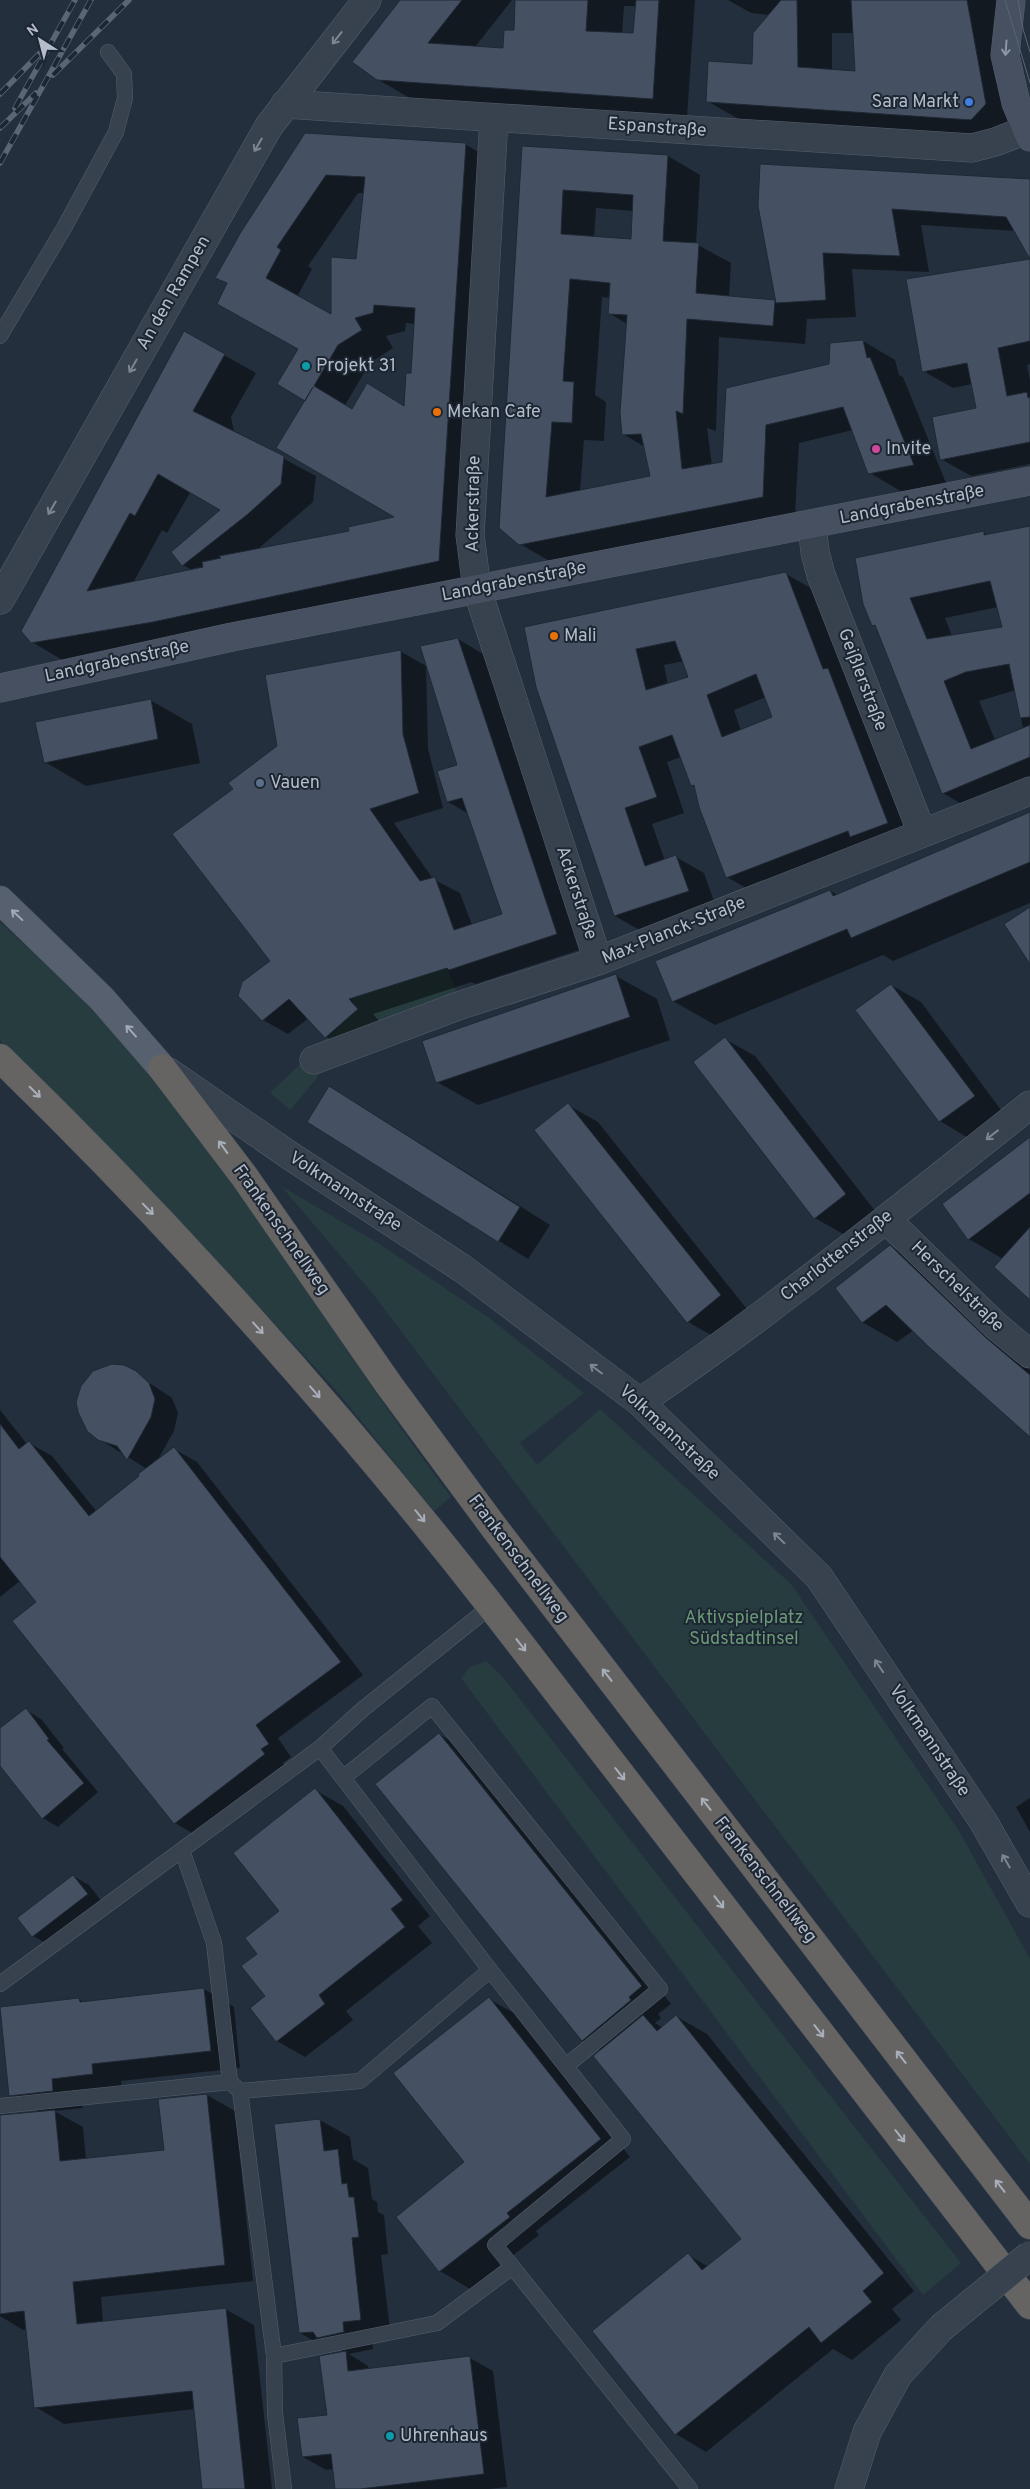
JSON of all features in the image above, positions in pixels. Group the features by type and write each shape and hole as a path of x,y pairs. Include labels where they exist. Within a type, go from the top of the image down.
{"highway":[{"path":"0,1058 126,1185 283,1355 404,1497 491,1606 1030,2305"},
{"name":"Frankenschnellweg","path":"162,1068 244,1176 389,1385 490,1523 1030,2224"}],"main road":[{"path":"1012,0 1030,24"},
{"path":"1012,0 1005,55 1010,81 1028,134"},
{"name":"Landgrabenstraße","path":"0,688 213,641 1030,481"},
{"name":"Frankenschnellweg","path":"0,900 102,999 162,1068"}],"street":[{"name":"An den Rampen","path":"0,600 269,126 367,0"},
{"name":"Espanstraße","path":"285,104 972,148 1028,134"},
{"name":"Ackerstraße","path":"494,118 470,535 477,589 598,962"},
{"name":"Geißlerstraße","path":"812,525 815,552 821,575 922,833"},
{"name":"Max-Planck-Straße","path":"314,1060 461,1005 598,962 1030,791"},
{"name":"Volkmannstraße","path":"162,1068 292,1157 463,1269 640,1402 819,1577 983,1821 1030,1903"},
{"name":"Charlottenstraße","path":"640,1402 696,1364 886,1219 1030,1105"},
{"name":"Herschelstraße","path":"886,1219 996,1326 1030,1354"},
{"path":"849,2489 868,2432 898,2375 941,2328 1030,2255"}],"lane":[{"path":"0,336 64,228 116,132 125,98 124,74 108,52"},
{"path":"0,1984 320,1748 363,1709 491,1606"},
{"path":"343,1778 432,1706 660,1989 566,2066"},
{"path":"320,1748 490,1970 623,2138 495,2245 511,2268 690,2489"},
{"path":"182,1850 214,1943 274,2356 275,2413 284,2489"},
{"path":"0,2106 235,2087 360,2081 490,1970"},
{"path":"274,2356 437,2322 511,2268"}],"green space":[{"path":"0,922 116,1036 174,1106 215,1161 371,1386 451,1497 434,1511 335,1389 193,1235 0,1040"},
{"path":"447,968 457,993 332,1041 317,1078 290,1110 270,1093 357,1009 352,998"},
{"name":"Aktivspielplatz Südstadtinsel","path":"281,1186 378,1243 488,1317 584,1393 520,1443 537,1465 600,1409 791,1584 959,1831 1030,1959 1030,2164 373,1294"},
{"path":"486,1661 502,1676 961,2263 923,2295 461,1678 470,1667"}],"building":[{"path":"400,0 462,0 428,43 503,48 504,30 514,30 515,0 588,0 586,31 633,33 636,0 659,0 653,99 377,80 352,62"},
{"path":"781,0 797,0 798,67 855,71 851,0 967,0 986,104 971,120 706,102 708,61 752,64 753,33"},
{"path":"305,133 466,143 439,561 153,622 31,643 21,631 184,331 225,354 193,411 284,456 281,484 248,514 182,566 171,552 220,510 158,474 135,516 130,513 87,591 203,567 202,562 221,558 219,556 349,531 348,527 394,517 276,448 305,401 277,384 298,349 217,304 227,283 215,278 241,232","holes":["326,175 365,177 356,259 331,257 331,314 266,278 281,250 277,247","374,305 415,308 411,373 406,373 404,406 367,383 352,409 314,386 338,345 362,330 355,318 373,313"]},
{"path":"522,146 668,155 663,241 699,243 696,293 775,300 773,326 687,319 683,414 676,411 682,469 722,462 726,388 829,364 830,343 863,340 867,358 870,357 914,465 868,474 843,407 766,425 763,497 519,545 499,528","holes":["563,190 633,195 631,239 561,234","570,279 610,283 608,314 627,315 620,413 622,435 641,434 650,476 546,497 552,422 572,423 574,382 563,381"]},
{"path":"760,164 1030,179 1030,259 1006,217 892,209 900,256 823,253 826,300 776,303 758,206"},
{"path":"1030,259 1030,341 998,348 1007,396 1027,392 1028,398 1030,397 1030,442 940,460 932,417 976,408 967,363 922,372 906,279"},
{"path":"1030,526 1030,717 1020,718 1009,664 966,672 944,681 971,749 1030,725 1030,757 942,794 875,625 872,626 863,604 855,558 984,531 984,535","holes":["990,581 1002,627 927,639 910,598"]},
{"path":"786,572 823,669 828,668 888,823 850,837 848,831 726,878 699,807 694,785 691,786 672,735 639,747 657,797 625,808 645,866 676,855 689,891 614,916 536,687 524,627","holes":["675,641 688,677 646,690 636,649","756,674 772,717 722,737 707,695"]},
{"path":"458,638 557,934 449,970 447,968 349,999 358,1009 325,1038 289,999 262,1021 238,996 242,982 270,961 172,834 233,789 228,783 277,746 265,675 401,650 403,734 419,793 370,809 420,881 435,877 454,930 502,914 462,798 447,802 437,771 457,765 420,646"},
{"path":"151,699 158,739 44,763 35,722"},
{"path":"1030,812 1030,862 851,938 847,929 672,1002 655,961 830,890 833,896"},
{"path":"1030,907 1030,964 1004,924"},
{"path":"616,974 630,1017 436,1083 422,1041"},
{"path":"891,984 975,1096 939,1122 855,1010"},
{"path":"725,1037 846,1194 814,1219 693,1062"},
{"path":"329,1086 520,1207 498,1242 307,1122"},
{"path":"568,1103 721,1295 687,1323 534,1130"},
{"path":"1030,1137 1030,1193 968,1240 942,1204"},
{"path":"1030,1227 1030,1300 994,1267"},
{"path":"890,1245 985,1337 1030,1375 1030,1437 929,1347 886,1305 862,1323 835,1288"},
{"path":"112,1364 124,1365 136,1371 149,1383 155,1399 151,1417 127,1460 117,1446 98,1440 87,1431 78,1412 76,1402 81,1386 93,1371"},
{"path":"0,1424 19,1449 29,1441 89,1516 139,1476 138,1474 174,1447 341,1662 256,1725 269,1744 261,1749 265,1754 174,1824 12,1621 36,1602 0,1557"},
{"path":"26,1708 49,1739 47,1740 84,1783 42,1819 0,1766 0,1728"},
{"path":"439,1733 642,1986 629,1997 631,2000 582,2041 375,1784"},
{"path":"315,1788 403,1900 391,1909 405,1927 319,1995 325,2004 276,2042 250,2008 265,1996 241,1966 257,1954 245,1938 279,1911 233,1853"},
{"path":"73,1875 88,1894 32,1937 17,1918"},
{"path":"204,1988 211,2051 92,2064 93,2074 52,2079 53,2091 9,2096 0,2007 79,1998 80,2002"},
{"path":"489,1997 601,2139 507,2213 510,2217 439,2272 396,2217 464,2162 393,2073"},
{"path":"643,2015 657,2031 676,2015 884,2273 863,2291 872,2302 821,2343 809,2327 675,2435 592,2331 688,2253 702,2270 741,2239 593,2056"},
{"path":"207,2094 225,2265 73,2282 77,2324 226,2308 245,2489 202,2489 192,2391 34,2408 24,2311 0,2314 0,2115 55,2110 60,2161 164,2150 158,2099"},
{"path":"320,2119 324,2151 338,2149 342,2184 347,2183 349,2197 354,2197 359,2237 352,2238 361,2320 343,2322 344,2332 317,2338 313,2332 299,2333 274,2124"},
{"name":"Uhrenhaus","path":"346,2351 348,2371 470,2356 484,2474 360,2489 335,2489 331,2454 302,2457 297,2418 327,2415 319,2356"}],"tram line":[{"path":"1005,0 1030,83"},
{"path":"1018,0 1023,29 1030,52"}],"railway":[{"path":"15,108 75,0"},
{"path":"0,163 91,0"},
{"path":"53,75 129,0"},
{"path":"0,94 42,51"},
{"path":"0,128 36,93"}],"place":[{"name":"Sara Markt","path":"969,102"},
{"name":"Projekt 31","path":"306,366"},
{"name":"Mekan Cafe","path":"437,412"},
{"name":"Invite","path":"876,449"},
{"name":"Mali","path":"554,636"},
{"name":"Vauen","path":"260,783"},
{"name":"Uhrenhaus","path":"390,2436"}]}
